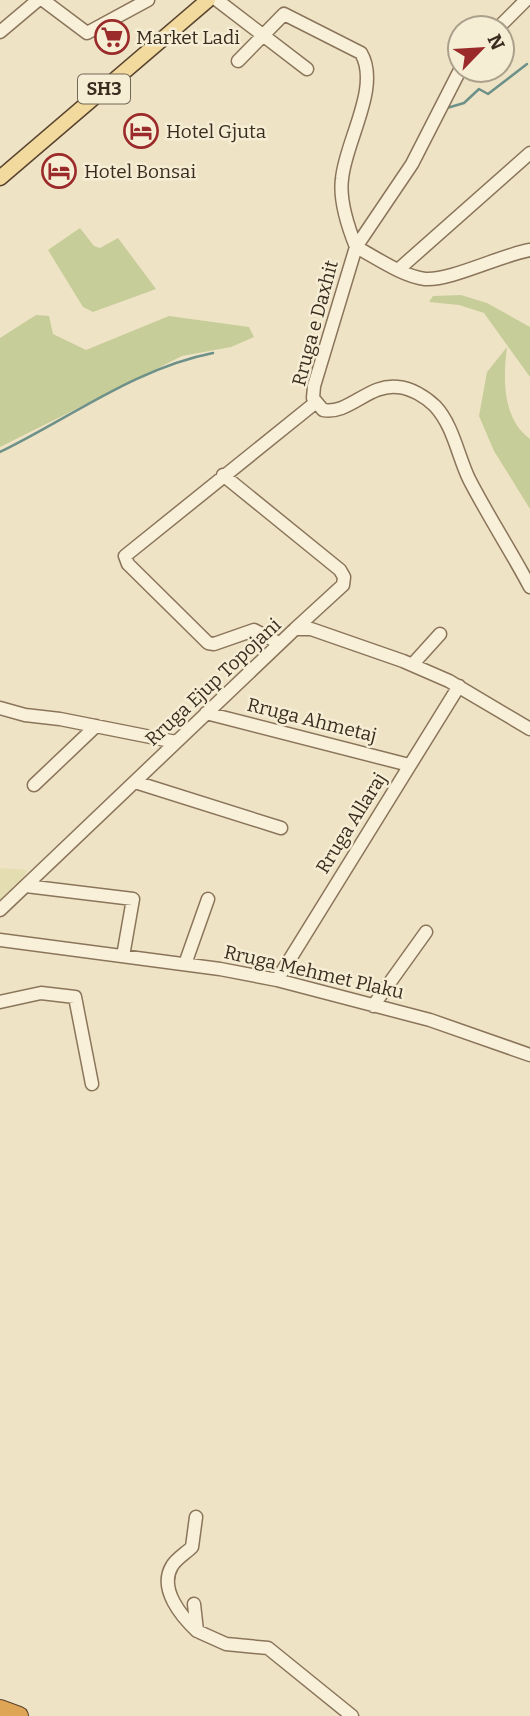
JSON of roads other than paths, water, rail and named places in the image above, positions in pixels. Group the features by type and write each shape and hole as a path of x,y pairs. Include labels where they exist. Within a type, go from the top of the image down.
{"highway":[{"path":"0,1709 19,1716"}],"main road":[{"name":"SH3","path":"0,178 208,0"}],"street":[{"path":"0,32 41,0 88,33 148,0"},
{"path":"217,0 307,69"},
{"path":"512,14 526,0"},
{"path":"238,61 284,14 356,48 365,58 365,94 341,181 348,226 356,247 415,276 434,279 501,255 530,250"},
{"name":"Rruga e Daxhit","path":"453,84 412,164 356,247 314,386 315,402 323,410 333,411 378,388 394,386 409,390 435,406 446,423 468,477 530,587"},
{"path":"399,269 530,153"},
{"path":"279,643 254,630 214,645 208,643 125,559 127,554 315,402"},
{"path":"223,475 340,570 344,577 343,585 295,629"},
{"name":"Rruga Ejup Topojani","path":"0,910 295,629 311,629 412,665 458,686 530,729"},
{"path":"412,665 440,634"},
{"name":"Rruga Allaraj","path":"277,980 458,686"},
{"path":"0,708 24,715 176,742"},
{"name":"Rruga Ahmetaj","path":"206,713 409,765"},
{"path":"34,785 96,726"},
{"path":"135,782 281,828"},
{"path":"26,886 133,899 123,956"},
{"path":"185,964 208,899"},
{"path":"373,1006 426,932"},
{"name":"Rruga Mehmet Plaku","path":"0,940 185,964 277,980 429,1020 530,1055"},
{"path":"0,1002 41,993 75,997 92,1084"},
{"path":"196,1517 192,1547 173,1563 169,1572 175,1606 197,1631 226,1644 268,1648 344,1713"},
{"path":"194,1604 197,1631"}],"waterway":[{"path":"447,108 464,103 479,89 488,94 527,64"},
{"path":"0,452 130,382 185,360 213,353"}],"place":[{"name":"Market Ladi","path":"112,37"},
{"name":"Hotel Gjuta","path":"141,131"},
{"name":"Hotel Bonsai","path":"59,171"}]}
